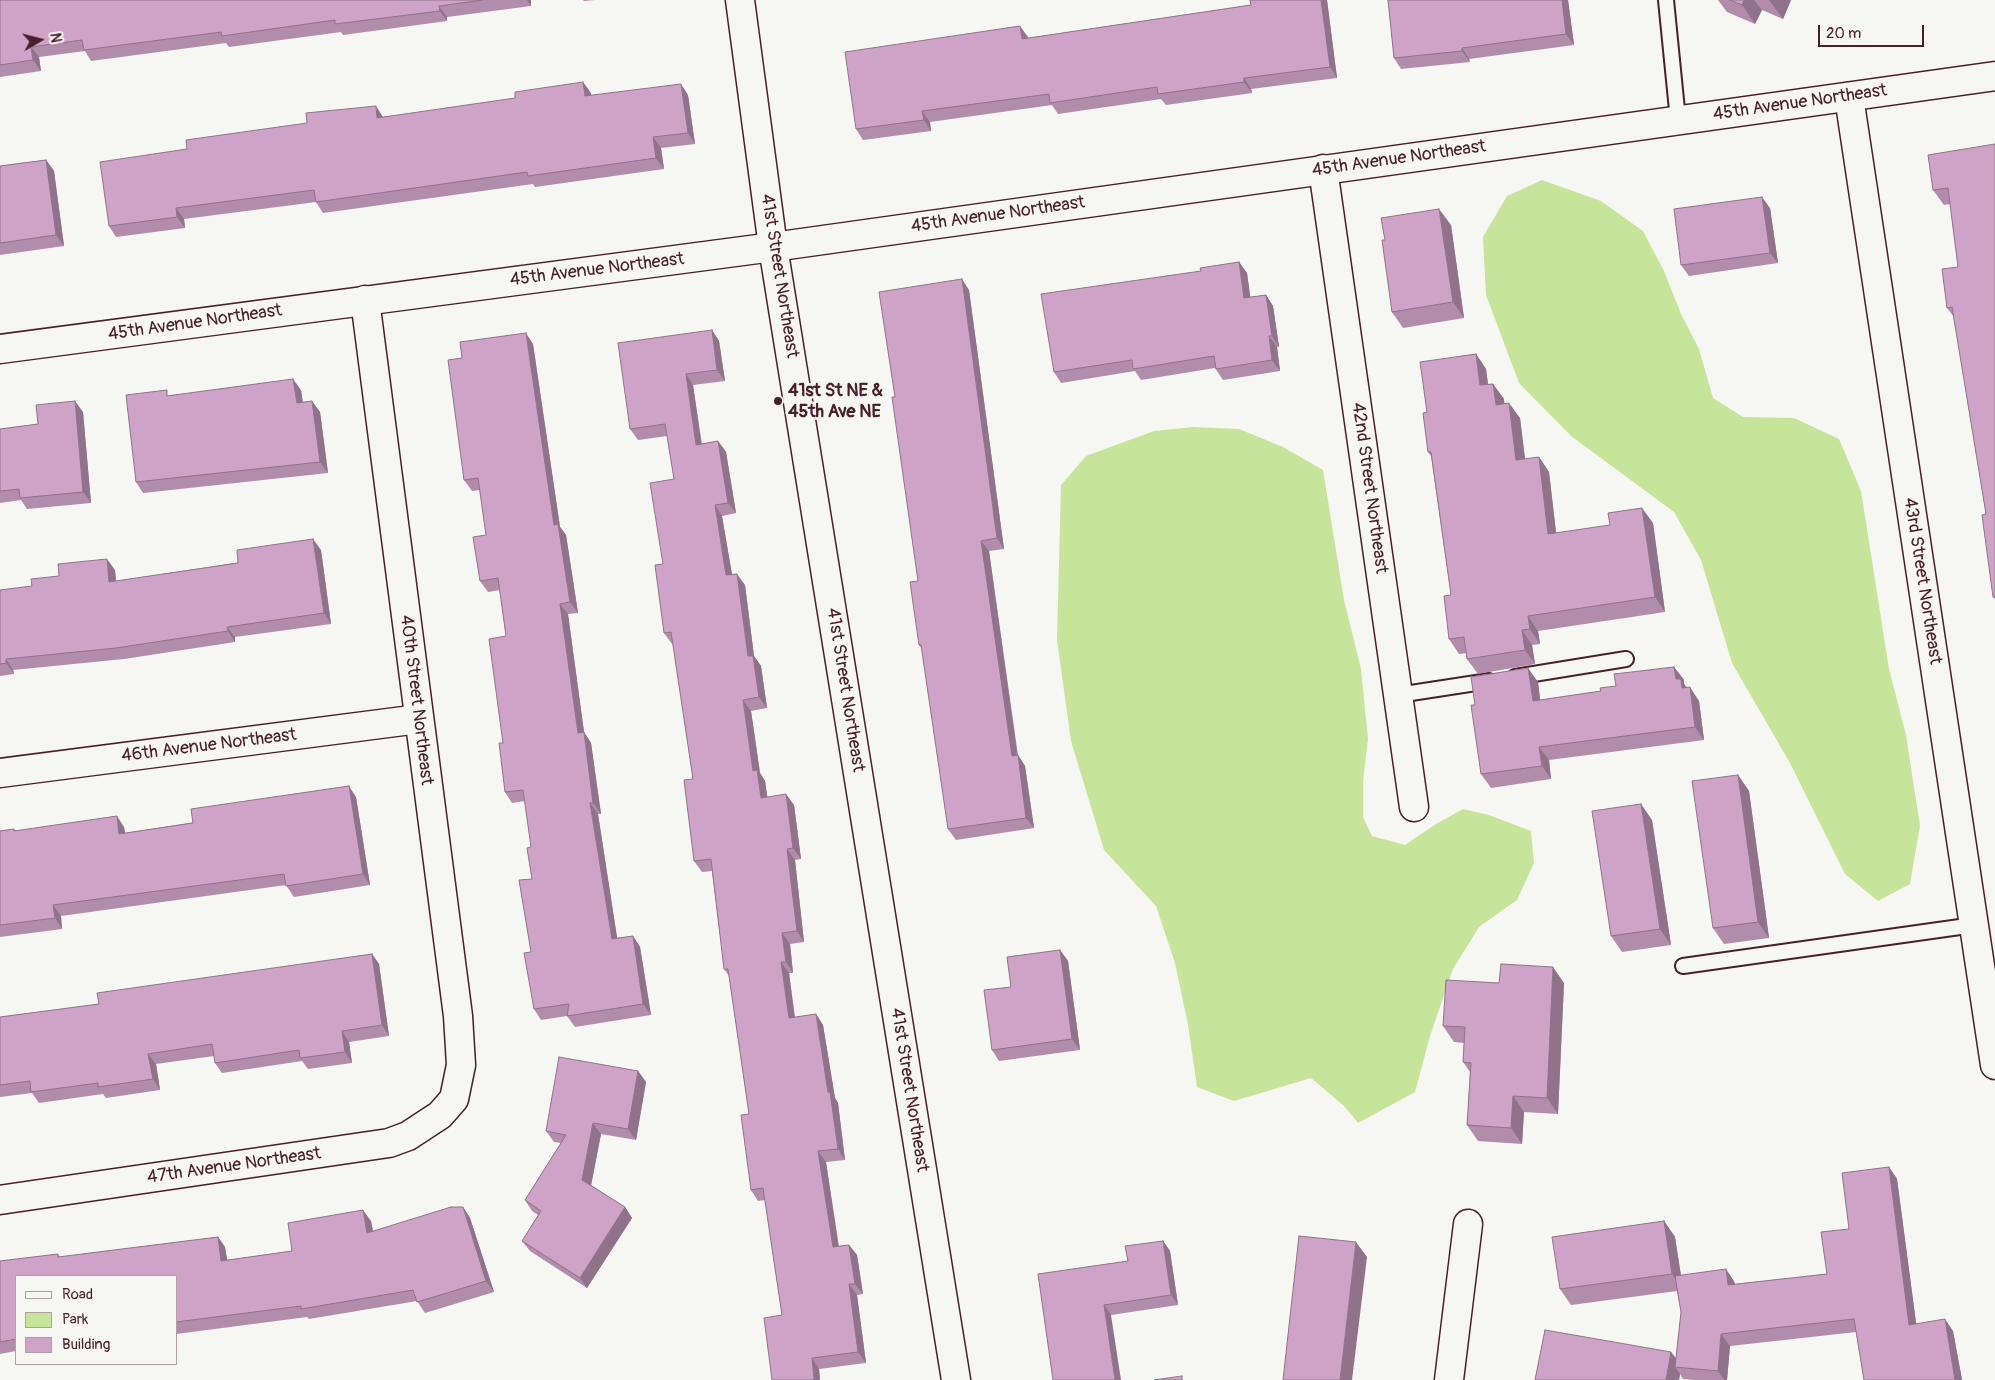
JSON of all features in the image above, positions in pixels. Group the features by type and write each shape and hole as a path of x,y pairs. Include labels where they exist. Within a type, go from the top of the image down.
{"street":[{"name":"41st Street Northeast","path":"740,0 773,247 956,1380"},
{"name":"45th Avenue Northeast","path":"0,349 773,247 1995,76"},
{"name":"43rd Street Northeast","path":"1849,97 1995,1065"},
{"name":"42nd Street Northeast","path":"1323,169 1414,807"},
{"name":"40th Street Northeast","path":"365,300 458,1016 461,1065 454,1099"},
{"name":"46th Avenue Northeast","path":"0,773 419,719"},
{"name":"47th Avenue Northeast","path":"0,1200 389,1143 408,1136 440,1115 454,1099"},
{"path":"1449,1380 1468,1224"}],"lane":[{"path":"1666,0 1678,120"},
{"path":"1398,695 1626,659"},
{"path":"1683,966 1974,925"}],"green space":[{"path":"1542,180 1601,201 1643,231 1664,271 1681,314 1699,349 1713,398 1743,417 1794,418 1839,439 1861,491 1889,669 1906,735 1920,826 1910,884 1878,901 1845,874 1790,763 1732,663 1701,560 1674,512 1571,436 1519,383 1486,295 1483,237 1507,196"},
{"path":"1193,427 1239,429 1283,447 1323,470 1344,600 1361,669 1368,739 1363,781 1363,817 1372,836 1405,845 1463,809 1489,815 1531,831 1534,863 1517,900 1479,927 1453,969 1430,1036 1415,1092 1358,1123 1344,1106 1311,1078 1234,1101 1197,1087 1188,1025 1175,963 1156,906 1104,850 1071,741 1057,640 1061,485 1086,456 1154,431"}],"building":[{"path":"0,0 483,0 439,6 440,11 335,24 335,20 222,36 221,32 84,50 82,40 31,47 33,60 0,65"},
{"path":"1250,0 1321,0 1330,67 1244,78 1244,82 1158,94 1157,87 1050,103 1049,94 922,111 924,120 856,129 845,52 1020,26 1022,39 1251,5"},
{"path":"1388,0 1562,0 1566,34 1462,48 1462,51 1394,58"},
{"path":"1730,0 1744,0 1742,5"},
{"path":"583,82 585,96 681,84 688,133 653,137 656,158 528,176 527,172 316,202 314,190 176,208 177,217 109,226 100,162 187,149 186,140 307,123 306,113 376,106 377,118 515,98 515,92"},
{"path":"1995,144 1995,597 1993,597 1982,515 1986,514 1952,307 1947,308 1942,269 1958,267 1948,188 1933,190 1928,155"},
{"path":"46,160 56,235 0,243 0,166"},
{"path":"1762,197 1770,253 1681,265 1674,209"},
{"path":"1439,209 1453,302 1392,312 1382,240 1385,240 1381,218"},
{"path":"1239,262 1244,298 1266,295 1272,336 1269,336 1272,360 1216,369 1214,356 1133,369 1132,360 1054,372 1041,294 1201,271 1200,268"},
{"path":"962,279 997,538 981,541 1012,756 1018,755 1026,818 948,829 910,582 918,581 892,397 895,397 879,292"},
{"path":"712,330 717,370 686,374 696,445 718,441 728,503 715,505 726,575 737,574 748,656 753,656 759,697 743,700 753,771 757,770 761,798 786,794 793,848 787,849 797,931 782,933 786,962 781,962 789,1018 816,1014 838,1149 818,1151 833,1247 849,1245 855,1284 849,1284 858,1352 812,1358 814,1380 772,1380 764,1318 782,1315 763,1188 751,1190 741,1115 749,1114 728,969 724,969 711,859 694,861 684,780 693,779 671,632 664,633 655,565 663,564 650,483 674,479 665,424 630,429 618,343"},
{"path":"526,333 554,525 558,524 570,602 560,604 578,733 584,732 593,803 590,803 612,939 633,936 643,1004 567,1016 569,1004 534,1009 524,953 531,952 519,880 532,879 527,848 531,847 523,790 505,792 499,743 503,743 489,639 506,636 498,578 480,581 473,537 486,535 478,478 464,480 448,360 462,358 460,342"},
{"path":"1476,354 1480,385 1493,384 1496,405 1509,403 1516,460 1539,457 1548,534 1610,525 1608,513 1642,508 1655,597 1528,616 1530,629 1522,630 1525,650 1467,659 1464,637 1449,639 1444,596 1451,595 1431,452 1428,452 1423,413 1427,412 1420,362"},
{"path":"293,379 297,403 312,401 320,462 136,482 126,395 167,390 167,396"},
{"path":"75,401 83,492 20,498 19,489 0,491 0,429 38,424 36,405"},
{"path":"313,539 324,613 227,627 228,631 116,648 6,659 6,663 0,664 0,590 32,586 31,579 59,576 58,564 107,559 109,582 238,563 237,550"},
{"path":"1674,667 1676,679 1681,679 1682,688 1690,687 1695,727 1539,747 1542,766 1481,774 1471,705 1475,705 1471,677 1528,668 1533,701 1601,691 1600,688 1616,686 1614,674"},
{"path":"1738,775 1758,922 1713,928 1692,781"},
{"path":"349,786 363,874 286,886 284,874 53,905 55,918 0,925 0,831 14,829 14,831 117,816 119,834 193,823 191,809"},
{"path":"1641,804 1660,929 1611,936 1592,811"},
{"path":"1060,950 1072,1039 992,1050 984,990 1011,987 1007,957"},
{"path":"372,954 382,1025 342,1031 345,1052 300,1058 299,1050 215,1063 212,1044 148,1054 153,1079 98,1087 98,1083 31,1092 30,1081 0,1085 0,1017 99,1004 97,993"},
{"path":"1501,964 1553,967 1547,1098 1513,1096 1511,1128 1467,1125 1471,1063 1463,1062 1465,1027 1443,1026 1446,980 1499,983"},
{"path":"559,1057 638,1071 628,1129 593,1123 582,1180 625,1207 580,1278 522,1241 541,1211 525,1200 566,1135 546,1131"},
{"path":"1889,1167 1909,1325 1945,1319 1955,1380 1864,1380 1854,1319 1721,1334 1718,1371 1675,1367 1681,1312 1675,1276 1726,1269 1728,1285 1827,1274 1821,1232 1849,1229 1842,1173"},
{"path":"451,1207 463,1207 486,1281 417,1302 413,1290 301,1309 301,1306 178,1322 178,1275 15,1275 15,1339 0,1342 0,1261 58,1254 58,1257 218,1237 221,1261 292,1251 288,1223 363,1210 367,1233"},
{"path":"1664,1221 1672,1274 1560,1289 1552,1237"},
{"path":"1299,1236 1356,1242 1340,1380 1283,1380"},
{"path":"1163,1241 1171,1295 1104,1305 1115,1380 1053,1380 1038,1274 1128,1261 1125,1246"},
{"path":"1545,1330 1671,1352 1666,1380 1535,1380"},
{"path":"1182,1376 1182,1380 1154,1380"}],"place":[{"name":"41st St NE & 45th Ave NE","path":"778,401"}]}
